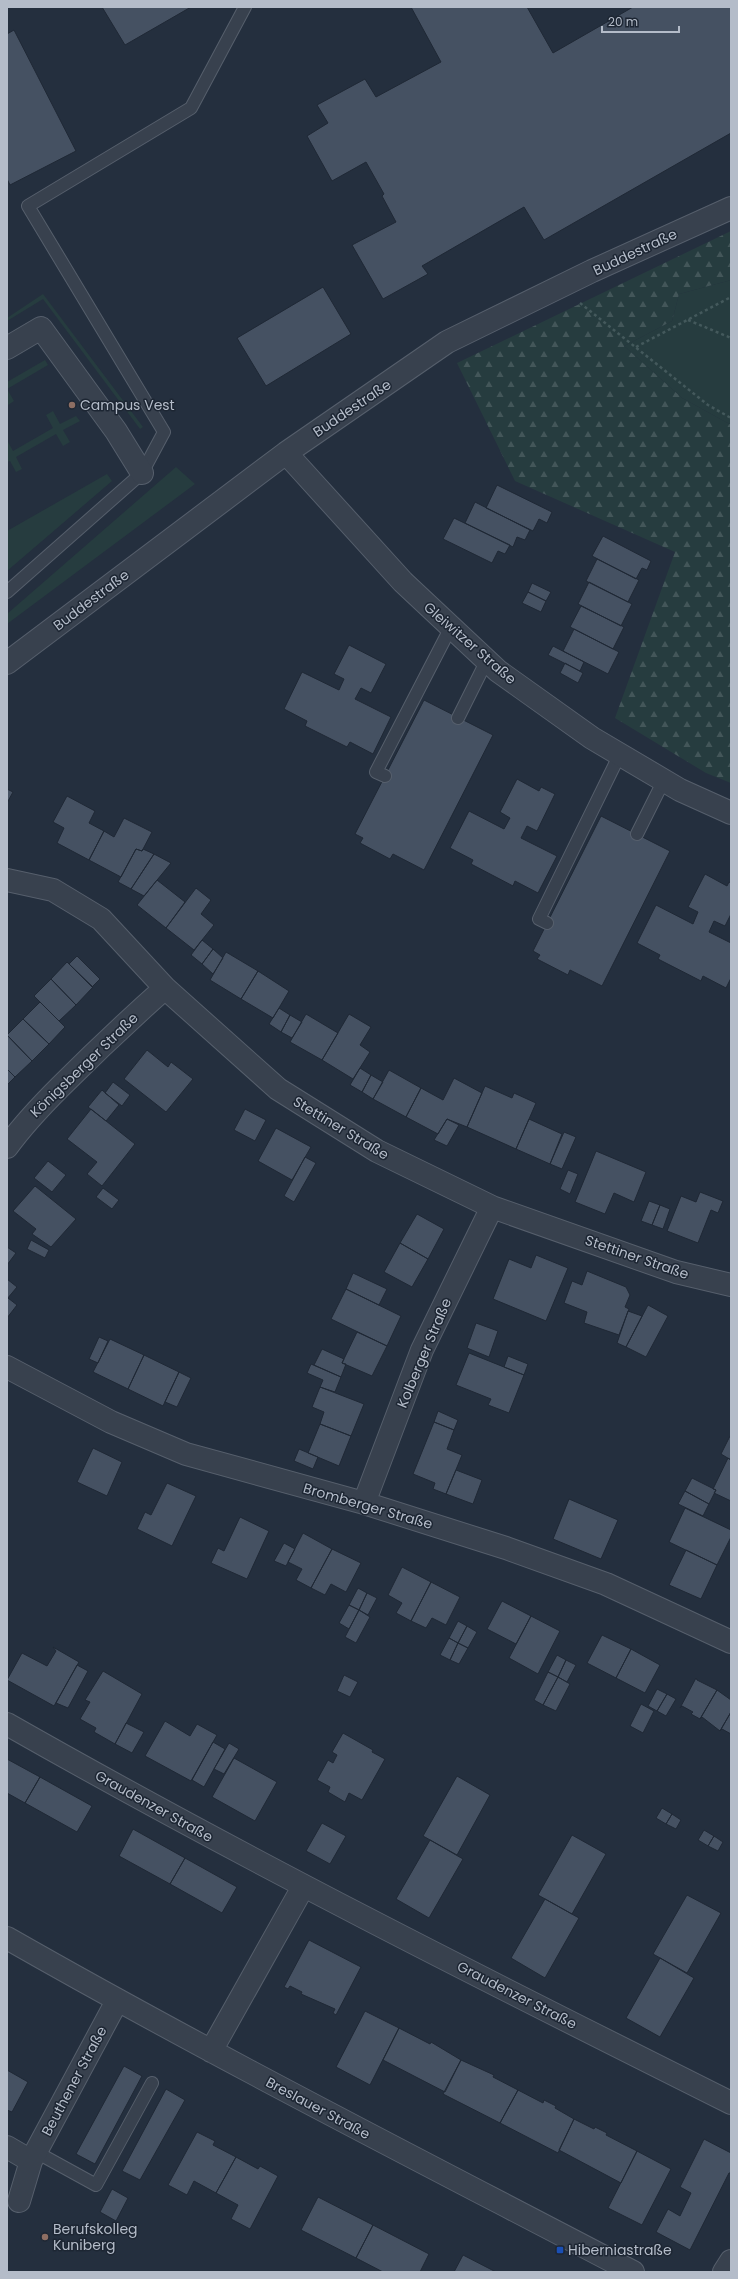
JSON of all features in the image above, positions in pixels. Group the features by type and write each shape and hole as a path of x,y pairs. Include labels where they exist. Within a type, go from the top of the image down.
{"street":[{"name":"Buddestraße","path":"7,663 286,453 447,342 559,287 731,208"},
{"path":"7,348 41,328 116,431 142,473"},
{"name":"Gleiwitzer Straße","path":"286,453 403,582 498,671 586,733 620,754 680,790 731,813"},
{"name":"Stettiner Straße","path":"7,880 53,890 101,920 165,988 278,1089 377,1151 492,1207 676,1272 731,1285"},
{"name":"Königsberger Straße","path":"7,1146 20,1128 116,1031 165,988"},
{"name":"Kolberger Straße","path":"364,1503 422,1350 492,1207"},
{"name":"Bromberger Straße","path":"7,1367 110,1422 186,1454 364,1503 506,1548 606,1584 728,1633"},
{"name":"Graudenzer Straße","path":"7,1724 126,1792 303,1887 731,2103"},
{"path":"211,2050 303,1887"},
{"name":"Breslauer Straße","path":"7,1938 117,2001 633,2272"},
{"name":"Beuthener Straße","path":"19,2201 34,2156 117,2001"},
{"path":"7,2147 34,2156"},
{"path":"724,2272 731,2261"}],"lane":[{"path":"7,592 142,473 164,432 28,206 191,108 245,7"},
{"path":"385,776 376,772 451,627"},
{"path":"458,718 487,660"},
{"path":"547,923 539,919 620,754"},
{"path":"637,834 664,780"},
{"path":"34,2156 96,2185 152,2083"}],"path":[{"path":"559,287 708,405 731,418"},
{"path":"636,347 731,297"},
{"path":"688,320 731,338"}],"green space":[{"path":"731,231 731,280 679,294 672,321 624,346 682,398 731,425 731,783 706,773 615,718 675,552 515,481 457,363"},
{"path":"731,280 731,425 682,398 624,346 672,321 679,294"},
{"path":"43,294 143,427 140,429 43,299 7,321 7,318"},
{"path":"45,360 48,365 7,389 7,382"},
{"path":"7,389 14,401 8,405 7,402"},
{"path":"53,411 60,424 76,416 80,421 63,430 70,442 63,446 56,434 16,457 22,469 16,472 10,461 7,462 7,440 13,451 53,428 46,415"},
{"path":"176,467 195,484 7,624 7,614"},
{"path":"107,474 112,481 7,571 7,531"}],"building":[{"path":"102,7 191,7 125,45"},
{"path":"411,7 527,7 553,53 633,7 731,7 731,133 544,240 524,207 422,266 428,274 383,299 352,245 396,222 382,196 384,194 366,162 332,181 307,136 328,123 317,105 365,79 376,97 441,62"},
{"path":"14,30 76,151 10,185 7,179 7,34"},
{"path":"323,287 351,334 266,386 237,338"},
{"path":"497,485 552,512 547,523 539,519 533,531 486,508"},
{"path":"475,502 530,530 525,540 517,537 513,547 465,523"},
{"path":"454,518 510,545 505,554 498,551 492,563 443,539"},
{"path":"603,536 651,561 647,570 642,568 636,579 592,556"},
{"path":"597,559 639,580 628,602 586,581"},
{"path":"589,582 632,604 621,626 578,604"},
{"path":"532,583 551,592 546,601 528,592"},
{"path":"528,592 546,601 541,612 522,603"},
{"path":"581,606 624,627 613,649 570,627"},
{"path":"574,629 619,652 608,674 563,651"},
{"path":"349,645 386,664 371,693 361,688 355,699 391,717 373,754 350,742 347,747 305,726 307,721 284,709 302,672 339,690 344,679 334,674"},
{"path":"553,646 584,662 580,671 548,655"},
{"path":"565,663 583,673 578,683 560,673"},
{"path":"424,700 493,735 424,870 393,854 390,859 360,843 363,838 355,834"},
{"path":"517,779 539,791 541,787 555,794 537,831 527,826 521,838 557,856 538,893 515,881 513,886 471,864 473,860 450,848 469,811 504,829 510,818 500,812"},
{"path":"7,789 13,792 7,803"},
{"path":"67,796 95,811 89,823 104,831 89,860 57,843 64,828 53,822"},
{"path":"601,816 670,851 602,986 570,970 568,975 537,959 540,955 533,951"},
{"path":"124,818 152,832 142,851 136,849 121,877 89,860 104,831 114,837"},
{"path":"136,849 142,851 143,849 154,854 131,889 118,882"},
{"path":"154,854 171,863 144,896 131,889"},
{"path":"705,874 727,886 729,882 731,883 731,914 725,926 714,921 709,932 731,943 731,978 726,988 703,976 701,981 658,959 660,955 637,943 656,905 693,924 698,912 688,907"},
{"path":"157,880 185,902 166,928 137,905"},
{"path":"196,888 211,900 201,914 214,925 194,950 166,928"},
{"path":"202,940 213,949 202,964 191,955"},
{"path":"213,949 223,958 213,974 202,964"},
{"path":"226,952 258,971 241,999 210,980"},
{"path":"77,956 100,979 92,987 69,964"},
{"path":"67,962 93,987 76,1005 51,979"},
{"path":"258,971 289,991 273,1018 241,999"},
{"path":"51,979 76,1005 59,1021 34,996"},
{"path":"40,1002 65,1027 49,1044 23,1019"},
{"path":"279,1008 290,1015 281,1032 269,1024"},
{"path":"306,1014 338,1033 322,1060 290,1042"},
{"path":"349,1014 371,1027 360,1045 370,1052 353,1079 322,1060"},
{"path":"290,1015 302,1022 292,1038 281,1032"},
{"path":"23,1019 49,1044 32,1061 7,1035"},
{"path":"7,1035 32,1061 15,1077 7,1069"},
{"path":"147,1050 168,1067 171,1062 193,1079 166,1112 124,1079"},
{"path":"360,1068 371,1075 362,1092 350,1085"},
{"path":"7,1069 15,1077 7,1085"},
{"path":"389,1070 421,1088 406,1117 373,1099"},
{"path":"371,1075 383,1082 373,1099 362,1092"},
{"path":"454,1078 482,1093 467,1127 447,1119 438,1134 406,1117 421,1088 443,1100"},
{"path":"113,1082 130,1095 122,1106 105,1093"},
{"path":"485,1086 512,1098 514,1093 536,1103 516,1149 467,1127"},
{"path":"102,1090 119,1105 106,1121 88,1107"},
{"path":"91,1109 135,1144 102,1186 87,1174 97,1162 67,1139"},
{"path":"245,1109 266,1120 255,1141 234,1130"},
{"path":"447,1119 459,1125 447,1146 434,1140"},
{"path":"529,1119 562,1134 550,1164 516,1149"},
{"path":"276,1128 311,1147 292,1180 258,1161"},
{"path":"564,1132 576,1137 562,1169 550,1164"},
{"path":"596,1151 646,1172 634,1202 614,1193 605,1214 575,1202"},
{"path":"305,1157 316,1163 294,1202 284,1196"},
{"path":"48,1161 66,1175 52,1192 34,1178"},
{"path":"568,1170 578,1174 570,1194 560,1189"},
{"path":"35,1186 76,1219 51,1247 32,1234 36,1229 13,1211"},
{"path":"103,1188 119,1200 112,1209 96,1197"},
{"path":"700,1192 723,1201 718,1213 711,1210 698,1243 667,1231 681,1196 696,1202"},
{"path":"649,1201 660,1205 652,1225 641,1221"},
{"path":"660,1205 670,1209 663,1229 652,1225"},
{"path":"417,1214 444,1229 428,1259 400,1243"},
{"path":"31,1240 49,1250 45,1258 27,1249"},
{"path":"400,1243 428,1259 412,1287 384,1272"},
{"path":"7,1247 16,1253 7,1265"},
{"path":"536,1255 568,1268 546,1321 493,1299 509,1259 531,1268"},
{"path":"587,1271 626,1287 630,1295 625,1307 629,1309 619,1335 584,1323 587,1312 564,1303 572,1281 582,1285"},
{"path":"353,1273 387,1289 379,1305 346,1289"},
{"path":"7,1279 17,1287 7,1299"},
{"path":"346,1289 401,1316 387,1346 331,1319"},
{"path":"8,1298 17,1305 7,1318 7,1299"},
{"path":"648,1305 668,1316 646,1357 626,1347"},
{"path":"628,1311 642,1316 626,1347 617,1343"},
{"path":"476,1323 498,1331 489,1357 467,1348"},
{"path":"357,1332 387,1346 372,1376 342,1363"},
{"path":"99,1337 108,1341 98,1363 89,1359"},
{"path":"110,1339 144,1355 128,1389 93,1372"},
{"path":"322,1349 344,1359 342,1363 346,1364 341,1377 314,1365"},
{"path":"469,1353 524,1375 509,1413 488,1405 491,1399 456,1385"},
{"path":"144,1355 179,1372 163,1406 128,1389"},
{"path":"508,1356 528,1364 524,1375 504,1367"},
{"path":"311,1364 341,1377 335,1392 320,1387 323,1380 307,1373"},
{"path":"179,1372 191,1378 177,1407 165,1402"},
{"path":"320,1387 364,1404 351,1436 320,1424 324,1412 312,1407"},
{"path":"438,1411 458,1420 454,1430 434,1422"},
{"path":"434,1422 454,1430 447,1449 462,1455 446,1494 433,1489 435,1483 413,1474"},
{"path":"320,1424 351,1436 339,1466 308,1453"},
{"path":"730,1436 731,1437 731,1460 721,1454"},
{"path":"93,1448 122,1462 107,1496 77,1482"},
{"path":"299,1449 318,1457 313,1469 294,1461"},
{"path":"728,1458 731,1460 731,1501 714,1493 716,1490 713,1489"},
{"path":"456,1470 482,1480 473,1504 446,1494"},
{"path":"692,1478 716,1490 709,1504 685,1491"},
{"path":"167,1483 196,1496 172,1546 137,1529 145,1512 151,1515"},
{"path":"685,1491 709,1504 703,1516 678,1504"},
{"path":"569,1499 618,1520 601,1559 553,1539"},
{"path":"685,1508 731,1530 731,1537 717,1565 669,1542"},
{"path":"240,1517 269,1531 247,1579 211,1563 218,1548 224,1551"},
{"path":"303,1533 332,1549 311,1588 296,1580 302,1569 288,1562"},
{"path":"284,1543 295,1549 286,1566 274,1561"},
{"path":"332,1549 361,1563 346,1592 331,1584 325,1595 311,1588"},
{"path":"686,1550 717,1565 701,1599 669,1585"},
{"path":"402,1567 431,1582 411,1621 396,1613 402,1603 388,1595"},
{"path":"431,1582 460,1597 446,1625 432,1618 426,1628 411,1621"},
{"path":"358,1588 367,1593 359,1610 349,1605"},
{"path":"367,1593 377,1598 368,1615 359,1610"},
{"path":"502,1601 531,1616 516,1644 487,1629"},
{"path":"349,1605 359,1610 349,1629 339,1623"},
{"path":"359,1610 370,1617 356,1643 345,1637"},
{"path":"531,1616 560,1631 538,1674 509,1658"},
{"path":"458,1621 467,1626 458,1643 449,1638"},
{"path":"467,1626 477,1632 468,1648 458,1643"},
{"path":"602,1635 631,1649 616,1678 587,1663"},
{"path":"449,1638 458,1643 450,1660 440,1655"},
{"path":"458,1643 468,1648 459,1664 450,1660"},
{"path":"53,1647 79,1662 54,1706 7,1680 22,1653 47,1666 56,1651"},
{"path":"631,1649 660,1665 645,1693 616,1678"},
{"path":"557,1655 566,1660 558,1677 548,1672"},
{"path":"566,1660 576,1665 567,1682 558,1677"},
{"path":"77,1665 88,1671 68,1708 56,1703"},
{"path":"103,1671 142,1694 115,1744 94,1732 96,1728 80,1719 90,1702 85,1700"},
{"path":"548,1672 558,1677 543,1705 534,1700"},
{"path":"344,1675 358,1682 350,1697 337,1691"},
{"path":"558,1677 570,1684 556,1711 543,1705"},
{"path":"696,1678 697,1680 717,1690 700,1719 691,1714 693,1712 682,1706 680,1708"},
{"path":"657,1689 667,1694 657,1711 648,1706"},
{"path":"717,1690 731,1700 731,1712 720,1731 702,1717 700,1719"},
{"path":"667,1694 676,1699 666,1716 657,1711"},
{"path":"641,1704 654,1711 643,1733 630,1726"},
{"path":"731,1712 731,1734 722,1729 720,1731"},
{"path":"165,1721 190,1736 197,1724 217,1735 191,1781 145,1756"},
{"path":"126,1723 144,1732 132,1753 115,1744"},
{"path":"343,1733 373,1750 372,1752 385,1759 362,1800 349,1793 345,1802 328,1792 330,1787 317,1780 328,1760 333,1763 337,1755 332,1752"},
{"path":"213,1742 225,1749 204,1787 192,1780"},
{"path":"229,1743 239,1749 224,1774 214,1769"},
{"path":"234,1758 277,1782 255,1821 212,1797"},
{"path":"7,1759 40,1777 25,1803 7,1793"},
{"path":"457,1776 490,1795 457,1855 423,1836"},
{"path":"40,1777 92,1806 77,1832 25,1803"},
{"path":"662,1808 672,1814 666,1824 656,1818"},
{"path":"672,1814 681,1820 676,1829 666,1824"},
{"path":"322,1823 346,1836 330,1864 306,1851"},
{"path":"133,1829 185,1858 170,1884 119,1856"},
{"path":"704,1830 714,1836 708,1846 698,1840"},
{"path":"572,1835 606,1854 572,1914 538,1895"},
{"path":"714,1836 723,1842 718,1851 708,1846"},
{"path":"430,1840 463,1859 429,1918 396,1899"},
{"path":"185,1858 237,1887 222,1913 170,1884"},
{"path":"687,1895 721,1913 687,1973 653,1954"},
{"path":"545,1899 579,1918 545,1978 511,1958"},
{"path":"309,1940 361,1967 336,2015 333,2013 335,2009 301,1994 302,1992 290,1986 288,1989 284,1987"},
{"path":"660,1958 694,1978 660,2037 626,2018"},
{"path":"365,2011 399,2028 370,2085 336,2067"},
{"path":"399,2028 430,2044 431,2042 461,2060 445,2092 383,2060"},
{"path":"461,2060 494,2075 493,2077 518,2090 500,2123 443,2094"},
{"path":"124,2066 142,2076 95,2164 76,2154"},
{"path":"7,2070 28,2082 12,2112 7,2110"},
{"path":"166,2089 185,2100 140,2180 122,2171"},
{"path":"518,2090 543,2103 544,2100 556,2106 555,2108 574,2119 558,2153 500,2123"},
{"path":"574,2119 594,2129 595,2127 607,2133 606,2135 637,2151 621,2183 559,2150"},
{"path":"197,2132 215,2141 213,2145 236,2157 216,2193 194,2181 187,2195 168,2185"},
{"path":"704,2139 731,2153 731,2173 729,2173 690,2250 656,2232 668,2209 680,2216 691,2193 680,2187"},
{"path":"637,2151 671,2169 642,2225 608,2208"},
{"path":"236,2157 258,2169 260,2166 278,2176 250,2229 231,2219 238,2205 216,2193"},
{"path":"112,2189 128,2198 116,2221 100,2212"},
{"path":"318,2197 373,2225 356,2258 301,2230"},
{"path":"373,2225 429,2254 420,2272 383,2272 356,2258"},
{"path":"463,2255 496,2272 454,2272"}],"place":[{"name":"Campus Vest","path":"72,405"},
{"name":"Berufskolleg Kuniberg","path":"45,2237"},
{"name":"Hiberniastraße","path":"560,2250"}]}
